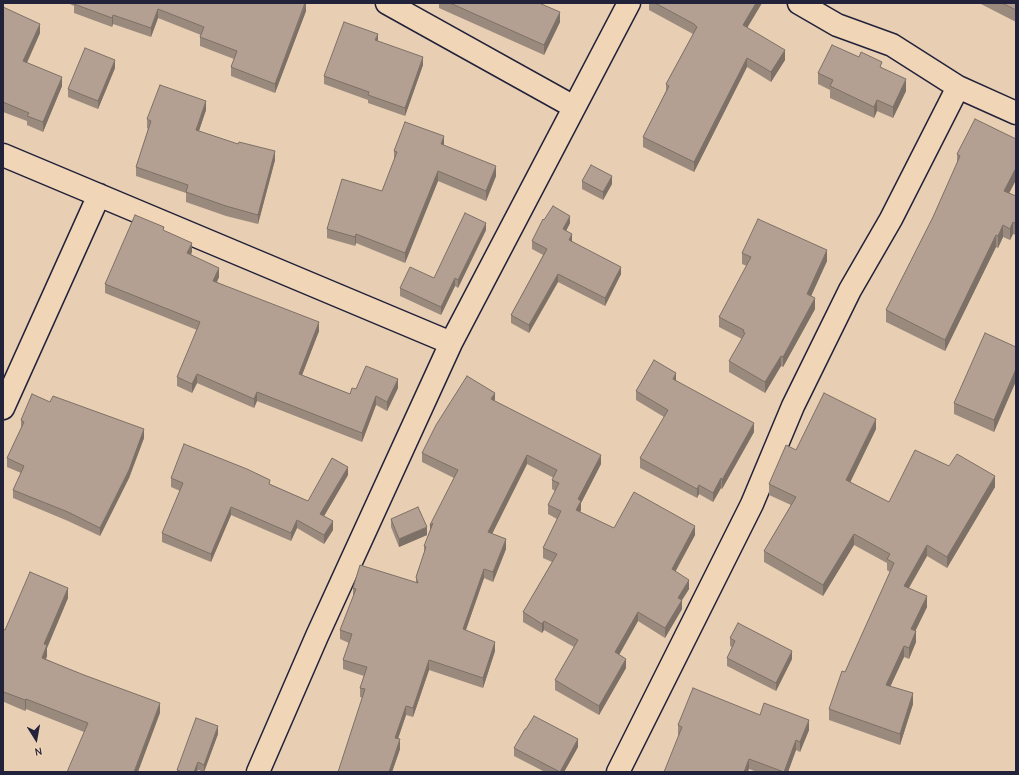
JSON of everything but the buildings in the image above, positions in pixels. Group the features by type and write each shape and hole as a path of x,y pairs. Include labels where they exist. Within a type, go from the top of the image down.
{"street":[{"path":"387,3 574,107"},
{"path":"258,772 317,636 451,343 629,3"},
{"path":"799,3 837,25 892,45 958,87 1016,113"},
{"path":"618,772 752,504 793,406 850,290 891,219 958,87"},
{"path":"3,155 451,343"},
{"path":"3,408 99,195"}]}
